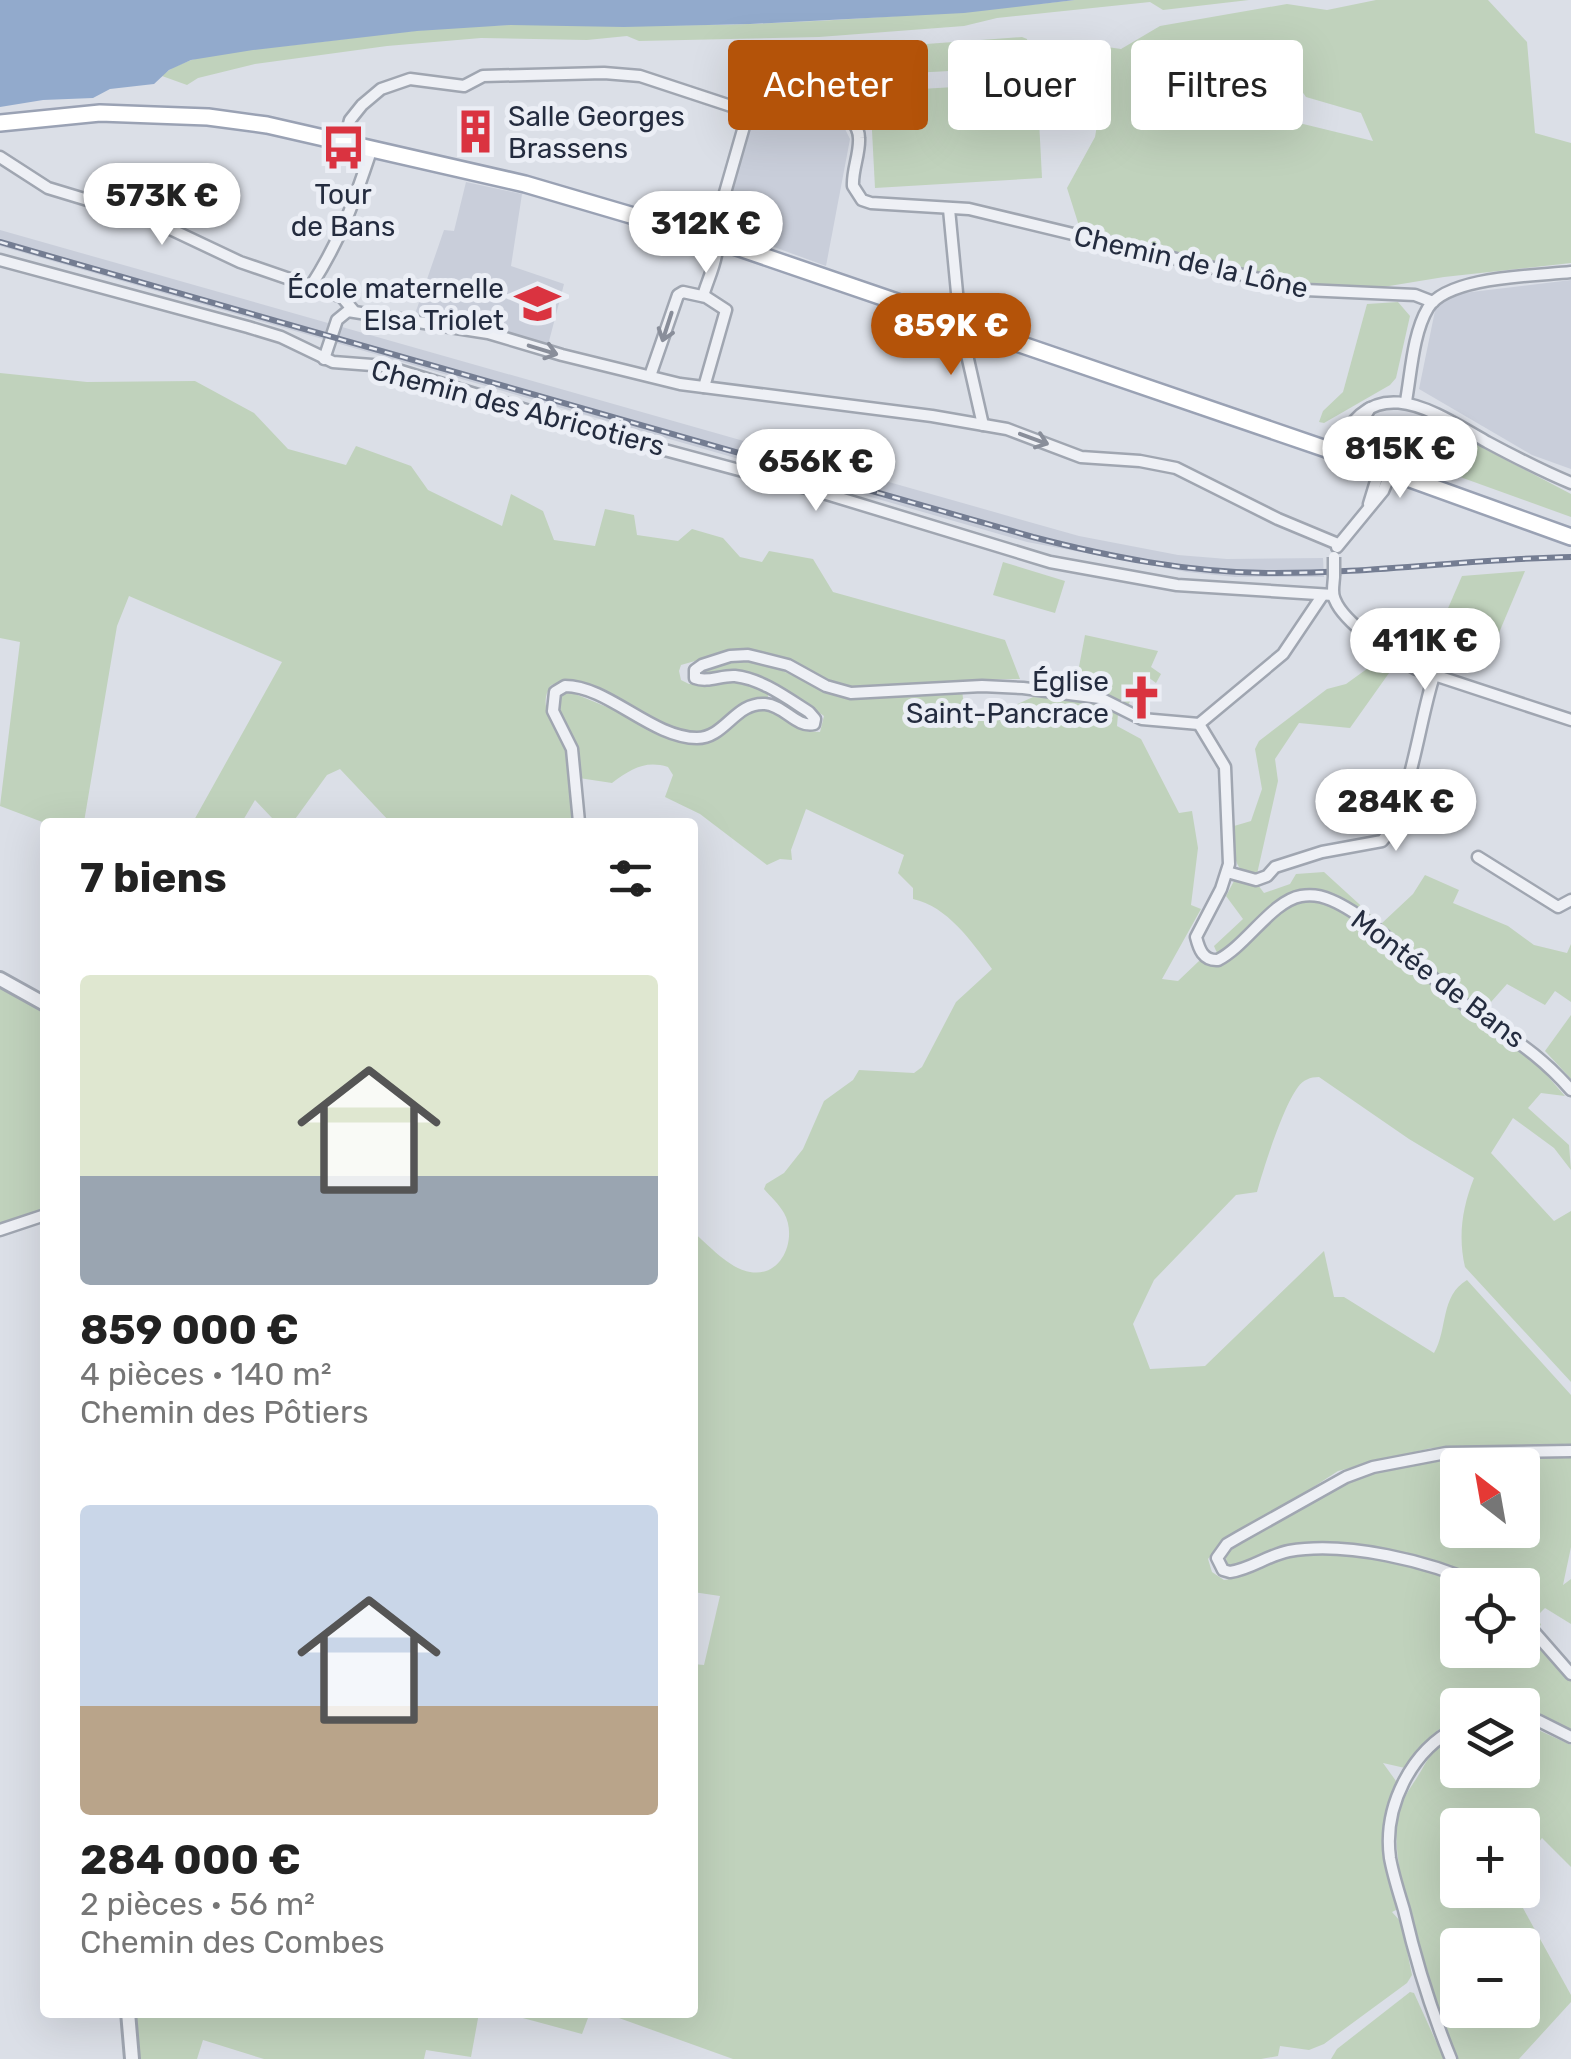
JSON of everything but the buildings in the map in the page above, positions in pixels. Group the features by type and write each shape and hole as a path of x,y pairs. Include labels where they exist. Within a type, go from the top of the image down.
{"main road":[{"path":"0,123 100,112 175,114 267,125 525,184 719,242 1571,537"}],"street":[{"path":"344,142 350,120 362,105 381,90 410,80 464,86 490,76 640,76 736,108 745,123 714,230 719,242 703,296"},
{"name":"Chemin de la Lône","path":"857,130 860,137 852,177 862,200 970,209 1304,290 1416,295 1434,302"},
{"path":"310,286 332,254 352,210 372,148"},
{"path":"0,157 48,188 153,220 240,262 342,297 353,310"},
{"path":"949,208 960,324 983,425"},
{"name":"Chemin des Abricotiers","path":"0,260 281,337 324,359 385,366 594,431 810,489 1050,562 1177,585 1328,596"},
{"path":"1406,401 1422,324 1434,302 1454,289 1479,283 1571,272"},
{"path":"650,376 678,295 683,292 703,296 726,310 704,387"},
{"path":"324,359 339,316 353,310 488,333 562,356 704,387 983,425 1006,429 1082,457 1176,468 1338,544"},
{"path":"1342,455 1370,408 1406,401 1440,414 1526,463 1571,482"},
{"path":"579,818 572,749 552,706 555,692 565,686 588,690 648,722 696,738 710,734 754,704 773,705 802,724 814,724 809,712 754,680 726,676 703,681 696,678 695,670 702,665 730,656 748,655 788,665 826,686 850,693 982,686 1041,690 1100,698 1142,719 1199,724 1283,654 1328,596 1338,544 1369,505 1385,470"},
{"path":"1328,596 1384,650 1416,669 1571,720"},
{"path":"1199,724 1224,766 1227,872 1256,880 1275,867 1322,852 1382,841 1402,798 1434,676"},
{"path":"1478,857 1558,907 1571,900"},
{"name":"Montée de Bans","path":"1227,872 1198,943 1206,957 1218,960 1233,952 1280,906 1297,896 1316,895 1332,900 1465,1005 1532,1049 1571,1090"},
{"path":"0,979 40,1001"},
{"path":"0,1230 40,1216"},
{"path":"1440,1570 1409,1558 1317,1548 1275,1555 1230,1572 1223,1570 1217,1558 1226,1544 1358,1471 1446,1454 1571,1451"},
{"path":"1540,1639 1571,1674"},
{"path":"1540,1721 1571,1737"},
{"path":"1440,1739 1413,1767 1397,1798 1390,1831 1390,1858 1420,1980 1451,2059"},
{"path":"129,2018 132,2059"}],"shaded area":[{"path":"747,130 846,130 850,139 826,266 722,228"},
{"path":"466,182 522,194 511,266 564,284 548,345 415,314 444,230 454,231"},
{"path":"0,230 1079,536 1178,555 1323,558 1324,577 1235,577 1187,572 1027,542 0,246"},
{"path":"1571,280 1571,469 1532,455 1419,389 1438,296"}],"green space":[{"path":"1075,0 1249,0 1163,10 1150,2 997,18 964,26 819,37 639,41 627,36 587,40 481,38 255,64 198,78 187,85 162,76 206,56 431,29 790,22"},
{"path":"1376,0 1488,0 1527,42 1535,133 1571,143 1571,263 1377,288 1321,287 1080,229 1067,188 1096,130 1111,130 1111,48 1121,49 1131,43 1131,130 1303,130 1303,124 1373,141 1361,113 1306,97 1303,93 1303,40 1136,40 1160,26 1287,4 1327,10"},
{"path":"1022,37 1027,40 981,40"},
{"path":"948,42 948,71 928,72 928,44"},
{"path":"948,87 948,130 1040,130 1042,178 875,188 872,130 928,130 928,89"},
{"path":"1398,302 1410,316 1396,378 1324,423 1319,422 1323,411 1343,392 1367,304"},
{"path":"0,373 87,382 195,381 254,413 288,449 346,465 356,446 411,466 428,490 502,526 511,494 543,511 554,540 595,546 605,509 634,515 637,535 678,541 692,529 723,538 740,557 762,562 769,551 813,559 833,592 1005,640 1020,679 856,688 770,654 720,655 681,665 681,680 689,684 738,680 768,690 768,698 741,704 701,733 673,728 572,680 551,685 547,712 569,755 573,818 386,818 340,769 327,775 296,818 272,818 255,800 244,818 195,818 282,662 129,596 117,626 85,818 40,818 40,821 0,806 20,642 0,638"},
{"path":"1412,416 1430,420 1571,494 1571,517 1377,447 1372,435 1380,418"},
{"path":"1003,562 1065,581 1055,613 993,595"},
{"path":"1525,571 1485,666 1433,643 1462,576"},
{"path":"1085,635 1158,651 1151,667 1161,674 1156,683 1148,677 1145,683 1139,681 1127,708 1094,690 1075,688"},
{"path":"1382,658 1394,666 1350,728 1299,723 1275,759 1278,781 1257,874 1242,870 1235,858 1234,826 1251,821 1262,789 1255,749 1259,741 1327,689 1346,684"},
{"path":"753,660 847,696 962,689 965,717 991,716 1033,697 1092,701 1118,714 1117,726 1141,739 1179,813 1192,811 1198,848 1191,905 1201,909 1162,979 1178,981 1199,961 1215,964 1237,954 1278,912 1296,901 1319,900 1338,907 1477,1022 1529,1055 1565,1096 1541,1093 1528,1108 1569,1145 1571,1170 1554,1148 1513,1118 1491,1153 1554,1221 1571,1211 1571,1382 1465,1267 1462,1222 1474,1178 1319,1077 1304,1081 1292,1096 1257,1192 1236,1195 1154,1280 1133,1324 1150,1369 1205,1366 1324,1251 1334,1297 1344,1297 1434,1353 1452,1295 1467,1280 1571,1395 1571,1445 1431,1448 1338,1471 1222,1541 1208,1559 1212,1572 1224,1580 1274,1558 1322,1553 1373,1557 1440,1574 1440,1668 1540,1668 1540,1644 1571,1680 1571,1731 1540,1714 1540,1688 1440,1688 1440,1729 1405,1768 1383,1763 1396,1781 1383,1831 1384,1854 1398,1909 1392,1912 1401,1922 1412,1975 1407,1983 1324,2044 1309,2050 1280,2046 1278,2056 1261,2059 733,2059 619,2018 698,2018 698,1664 704,1665 720,1596 698,1593 698,1236 742,1270 761,1272 779,1263 788,1244 788,1223 764,1189 784,1173 803,1149 824,1101 853,1080 859,1070 914,1073 922,1067 956,1002 992,969 948,917 913,899 913,888 898,873 904,855 806,809 791,850 792,860 780,859 767,865 700,814 665,797 673,775 668,767 638,767 612,783 579,778 575,746 559,716 558,697 568,691 692,742 746,711 767,708 806,731 820,732 824,716 765,679 726,669 706,676 702,674 704,670"},
{"path":"1324,872 1381,924 1413,894 1425,875 1459,890 1453,903 1508,926 1534,945 1567,953 1571,944 1571,1002 1555,991 1545,1005 1507,984 1483,1011 1371,918 1320,889 1302,889 1286,895 1246,938 1217,953 1214,946 1243,919 1226,896 1234,881 1258,885 1264,893 1290,884 1296,874"},
{"path":"0,987 40,1010 40,1210 0,1223"},
{"path":"1571,1015 1571,1079 1545,1051"},
{"path":"1540,1458 1571,1458 1571,1547 1563,1585 1571,1579 1571,1624 1545,1608 1540,1613 1540,1568 1448,1568 1427,1559 1295,1543 1228,1566 1225,1555 1242,1540 1364,1473 1440,1459 1440,1548 1540,1548"},
{"path":"1540,1731 1571,1745 1571,1867 1542,1838 1540,1841 1540,1808 1440,1808 1440,1908 1523,1908 1534,1928 1440,1928 1440,2012 1405,1899 1396,1836 1399,1812 1428,1759 1440,1746 1440,1788 1540,1788"},
{"path":"1540,1939 1571,1995 1571,2002 1519,2059 1456,2059 1446,2028 1540,2028"},
{"path":"1410,1992 1414,1993 1444,2059 1331,2059 1337,2049"},
{"path":"137,2018 478,2018 471,2057 426,2050 424,2059 264,2059 203,2040 197,2059 140,2059"},
{"path":"523,2018 588,2018 582,2034"}],"water":[{"path":"0,0 1075,0 964,13 750,24 510,25 417,31 191,60 169,70 154,84 110,89 93,98 0,107"}],"railway":[{"path":"0,242 1033,537 1120,557 1207,570 1266,573 1571,557"}],"place":[{"name":"Salle Georges Brassens","path":"475,132"},
{"name":"Tour de Bans","path":"343,148"},
{"name":"École maternelle Elsa Triolet","path":"537,304"},
{"name":"Église Saint-Pancrace","path":"1142,697"}]}
